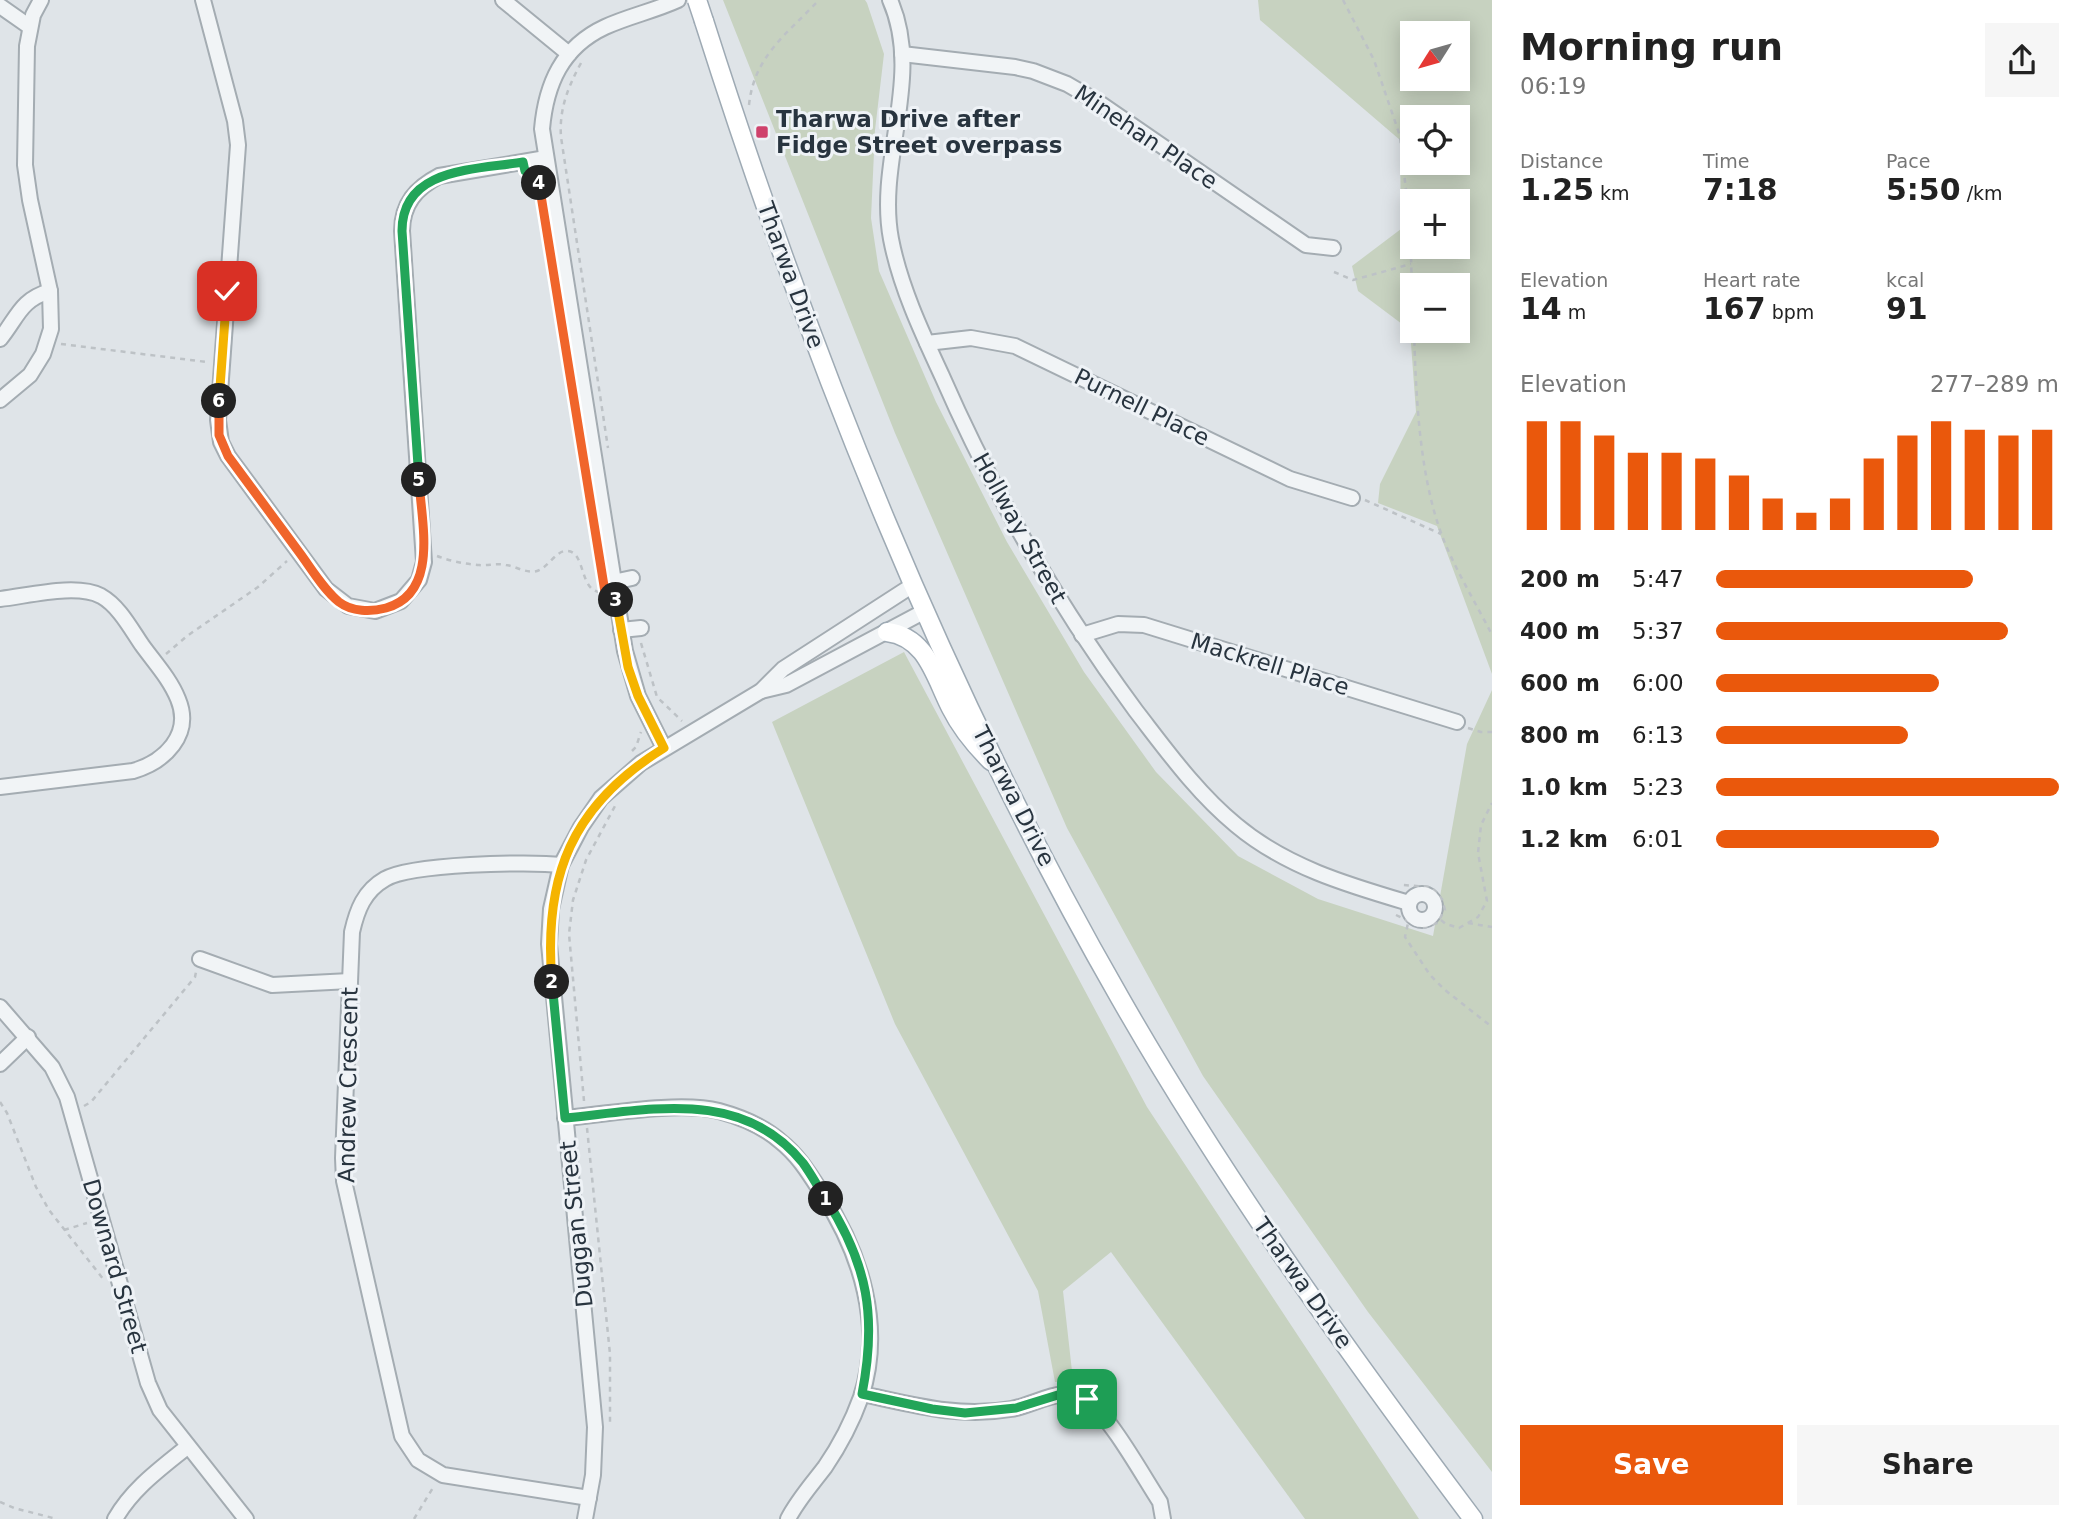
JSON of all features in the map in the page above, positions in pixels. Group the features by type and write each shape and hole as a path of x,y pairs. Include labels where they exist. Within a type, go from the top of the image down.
{"main road":[{"name":"Tharwa Drive","path":"697,0 741,139 791,278 913,584 1065,899 1120,999 1182,1102 1281,1255 1473,1519"},
{"path":"887,632 898,633 911,639 922,649 952,710 974,745 1001,771"}],"street":[{"path":"0,400 30,376 43,354 51,329 50,291 25,165 27,46 30,27 41,0"},
{"path":"203,0 235,121 238,145 218,419 221,442 228,456 326,589 340,602 356,609 375,611 401,601 414,588 424,562 402,231 407,205 423,185 439,176 546,158"},
{"path":"503,0 569,54"},
{"path":"664,748 638,696 628,667 542,129 545,102 554,76 569,54 585,39 605,27 678,0"},
{"name":"Hollway Street","path":"890,0 901,39 902,54 901,88 888,188 889,223 900,274 960,419 1038,565 1082,635 1162,746 1205,797 1237,826 1272,851 1310,871 1350,886 1410,914 1424,920 1437,917 1434,901 1426,894 1416,895 1410,914"},
{"path":"0,6 30,27"},
{"name":"Minehan Place","path":"902,54 1015,67 1067,84 1098,102 1306,245 1333,248"},
{"path":"0,339 24,304 36,295 50,291"},
{"name":"Purnell Place","path":"927,344 971,338 1015,346 1290,479 1352,498"},
{"path":"614,586 632,578"},
{"name":"Duggan Street","path":"584,1519 589,1498 596,1427 549,944 551,909 561,865 580,827 601,798 626,774 664,748 761,691 783,669 913,584"},
{"path":"0,599 78,590 102,597 114,607 172,685 181,711 177,739 166,754 151,765 133,771 0,787"},
{"name":"Duggan Street","path":"761,691 786,685 925,611"},
{"name":"Mackrell Place","path":"1082,635 1106,626 1144,625 1461,724"},
{"path":"621,630 639,628"},
{"name":"Andrew Crescent","path":"561,865 535,862 412,870 392,875 367,894 356,912 352,932 342,1158 344,1181 402,1436 418,1460 440,1473 589,1498"},
{"path":"200,959 272,985 350,981"},
{"name":"Downard Street","path":"0,1006 52,1067 68,1097 148,1383 160,1410 246,1519"},
{"path":"0,1064 28,1037"},
{"path":"565,1118 686,1107 716,1110 746,1120 782,1142 803,1163 836,1215 855,1253 865,1287 870,1323 869,1358 862,1394 844,1438 788,1519"},
{"path":"862,1394 965,1413 1016,1408 1061,1394 1074,1394 1087,1399 1101,1413 1160,1502 1163,1519"},
{"path":"115,1519 126,1500 141,1485 187,1447"}],"path":[{"path":"749,106 751,85 765,57 819,0"},
{"path":"1343,0 1374,60 1400,136 1410,227 1411,273"},
{"path":"582,62 561,109 561,137 609,441 608,452"},
{"path":"1334,272 1353,279 1411,264"},
{"path":"58,343 222,364"},
{"path":"1415,343 1424,461 1441,534 1492,635"},
{"path":"1352,498 1366,500 1441,534"},
{"path":"449,561 480,565 505,564 534,573 544,568 562,551 569,550 575,554 590,588 596,592 614,586"},
{"path":"170,650 258,587 282,566"},
{"path":"639,628 657,696 680,717 688,734"},
{"path":"628,755 636,747 641,732 639,721"},
{"path":"1461,724 1482,732 1492,732"},
{"path":"610,1423 610,1354 569,933 573,900 586,860 618,800"},
{"path":"1437,917 1446,924 1459,928 1478,917 1487,901 1479,853 1481,825 1492,803"},
{"path":"1391,912 1410,914 1422,928 1437,923 1437,917 1445,910 1442,899 1432,887 1393,885"},
{"path":"1410,914 1405,937 1430,975 1492,1027"},
{"path":"1468,923 1492,927"},
{"path":"83,1106 91,1102 189,984"},
{"path":"0,1102 49,1210 108,1286"},
{"path":"414,1519 440,1473"},
{"path":"0,1502 57,1519"}],"green space":[{"path":"723,0 865,0 867,3 884,54 875,130 871,218 879,271 936,402 1007,542 1084,672 1156,772 1238,856 1318,899 1433,936 1467,744 1492,690 1492,1472 1368,1312 1203,1076 1067,828 895,433"},
{"path":"1258,0 1492,0 1492,674 1437,526 1378,503 1380,484 1416,412 1411,343 1470,343 1470,273 1400,273 1400,322 1358,291 1352,266 1400,230 1400,259 1470,259 1470,189 1401,189 1400,175 1470,175 1470,105 1400,105 1400,140 1260,20"},
{"path":"904,652 1147,1107 1419,1519 1305,1519 1111,1252 1063,1291 1073,1380 1055,1382 1038,1291 895,1024 772,722"}],"place":[{"name":"Tharwa Drive after Fidge Street overpass","path":"762,132"}],"route":[{"path":"227,291 218,419 219,435 228,456 326,589 340,602 356,609 375,611 393,606 414,588 424,562 402,231 407,205 423,185 439,176 523,162 525,171 536,176 540,184 605,592 615,590 628,667 638,696 664,748 626,774 601,798 580,827 561,865 551,909 549,944 565,1118 686,1107 716,1110 746,1120 782,1142 803,1163 836,1215 855,1253 865,1287 870,1323 869,1358 862,1394 965,1413 1016,1408 1061,1394 1074,1394 1087,1399"}]}
